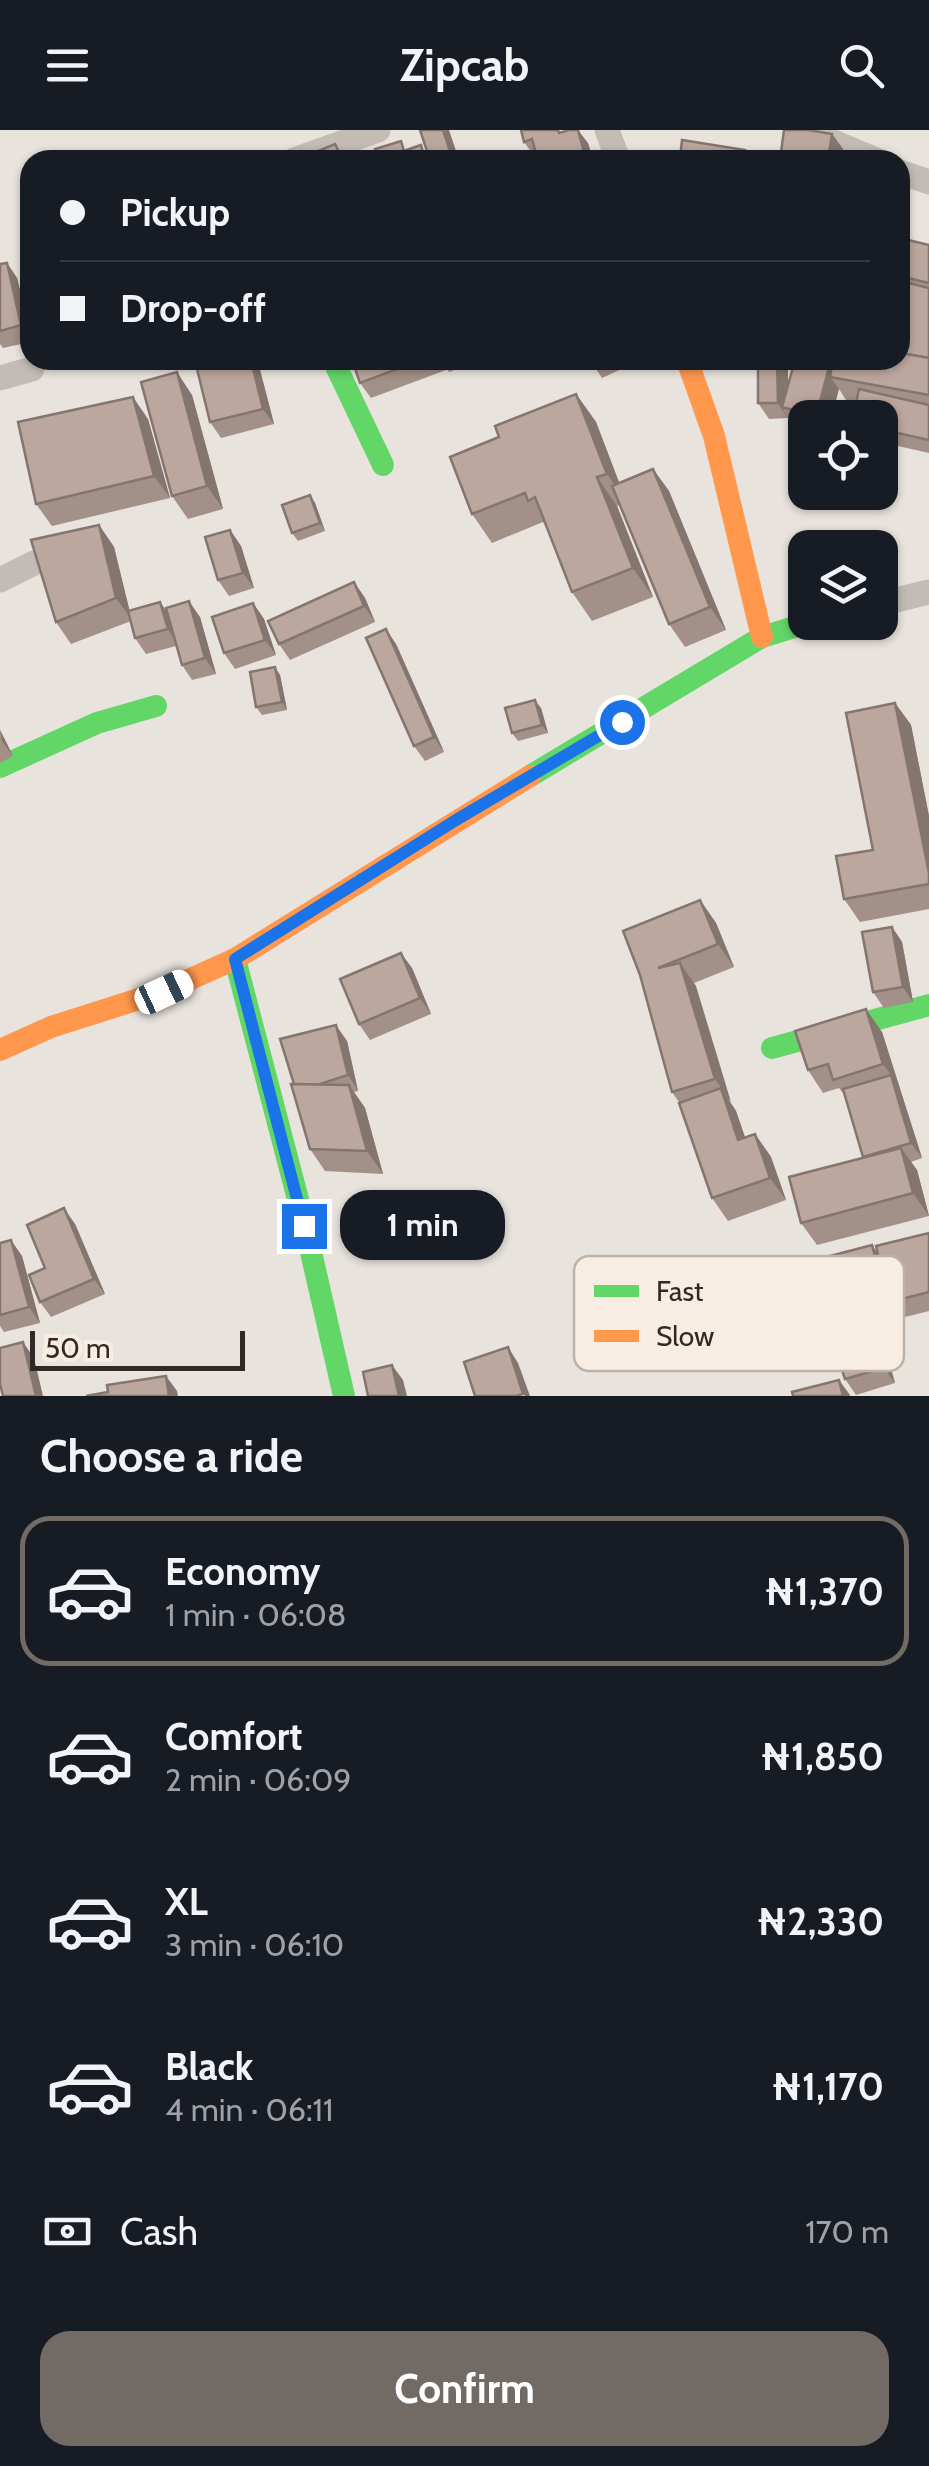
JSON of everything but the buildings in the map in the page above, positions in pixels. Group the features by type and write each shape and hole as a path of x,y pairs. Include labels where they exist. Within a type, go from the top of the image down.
{"street":[{"path":"322,150 378,130"},
{"path":"806,130 853,150"},
{"path":"0,378 32,370"},
{"path":"337,370 383,465"},
{"path":"691,370 714,436 762,637"},
{"path":"0,580 34,563"},
{"path":"898,600 929,592"},
{"path":"0,1050 51,1027 164,992 235,959 456,820 762,637 788,629"},
{"path":"0,767 97,723 156,706"},
{"path":"235,959 344,1396"},
{"path":"772,1048 929,1006"}],"traffic: fast":[{"path":"338,370 383,465"},
{"path":"530,776 762,637 788,629"},
{"path":"0,767 97,723 156,706"},
{"path":"235,959 305,1226 344,1396"},
{"path":"772,1048 929,1005"}],"traffic: slow":[{"path":"691,370 714,436 762,637"},
{"path":"0,1050 51,1027 164,991 235,959 530,776"}],"route":[{"path":"304,1226 235,959 456,820 622,722"}]}
